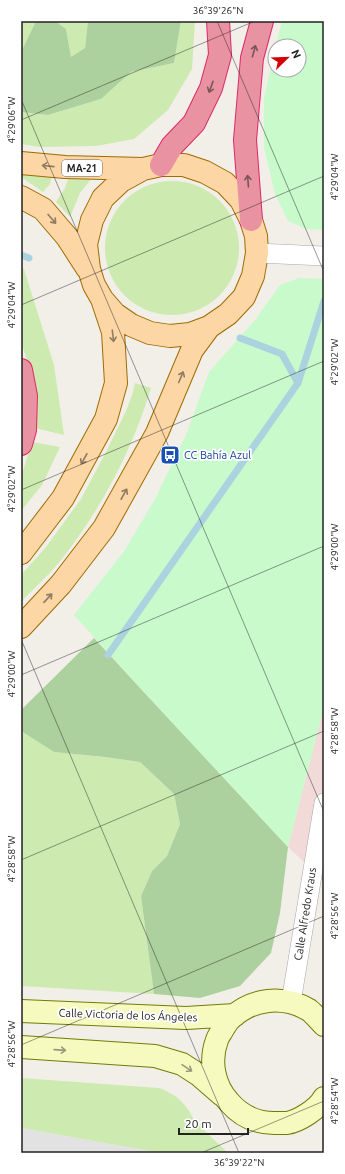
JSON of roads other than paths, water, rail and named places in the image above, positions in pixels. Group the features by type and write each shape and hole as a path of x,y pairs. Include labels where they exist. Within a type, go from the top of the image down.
{"highway":[{"path":"152,167 194,123 211,88 220,56 218,21"},
{"path":"251,220 245,140 252,58 262,21"},
{"path":"21,370 26,396 25,430 21,444"}],"main road":[{"name":"MA-21","path":"21,163 65,167 152,167"},
{"path":"184,165 205,172 225,183 241,200 251,220 256,236 257,253 253,276 244,297 228,314 209,327 190,334 170,336 150,333 132,326 115,314 102,299 94,285 89,270 86,244 92,220 104,198 121,181 152,167 184,165"},
{"path":"21,197 43,209 67,237 89,270"},
{"path":"21,553 63,498 106,419 116,384 113,332 102,299"},
{"path":"21,627 61,584 104,528 157,433 192,350 209,327"},
{"path":"223,1096 215,1080 213,1062 217,1039 229,1020 247,1006 268,1000 291,1002 310,1011 324,1025"},
{"name":"Calle Victoria de los Ángeles","path":"21,1011 186,1018 235,1015"},
{"path":"21,1047 155,1056 182,1064 223,1096 236,1110 250,1119 265,1123 288,1123 306,1115 322,1102 324,1098"}],"street":[{"path":"257,253 324,256"},
{"name":"Calle Alfredo Kraus","path":"291,1002 323,810"}],"waterway":[{"path":"21,255 29,258"},
{"path":"108,655 298,383 324,301"},
{"path":"240,338 282,354 298,383"}],"place":[{"name":"CC Bahía Azul","path":"170,455"}]}
